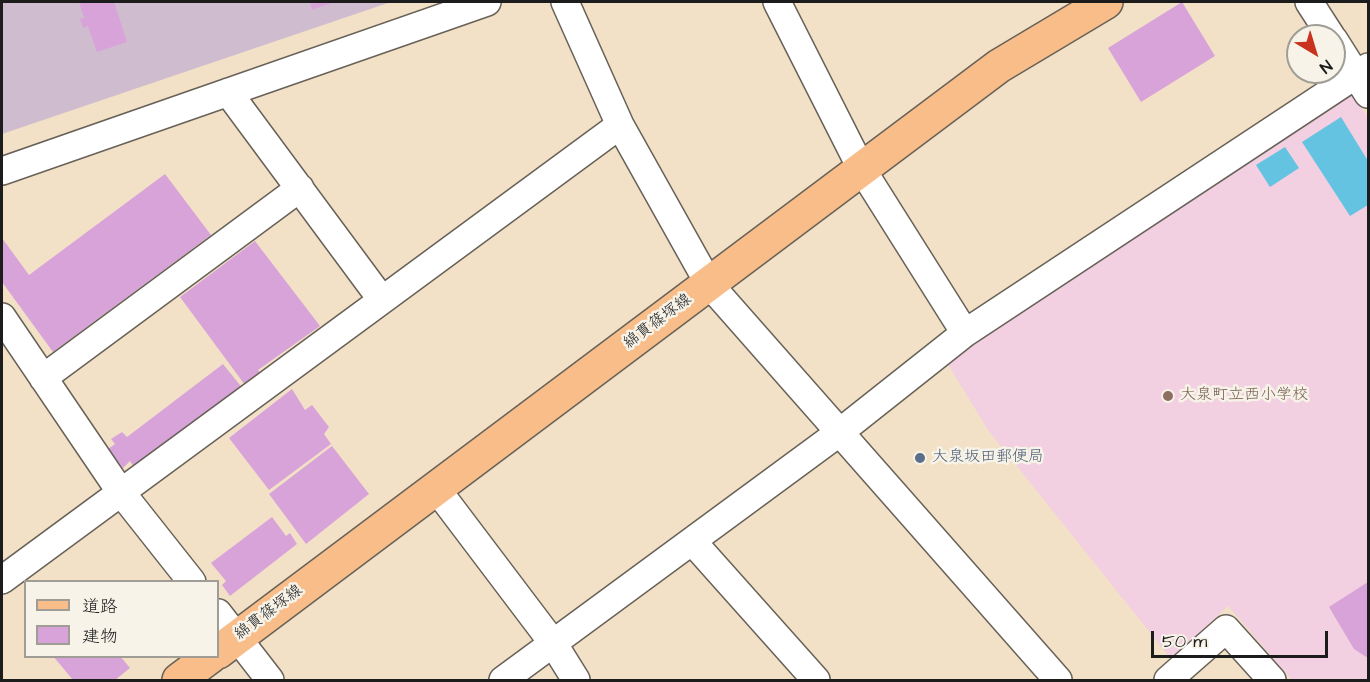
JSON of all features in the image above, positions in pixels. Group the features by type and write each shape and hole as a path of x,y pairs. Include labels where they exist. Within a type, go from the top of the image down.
{"main road":[{"name":"綿貫篠塚線","path":"224,634 435,488 999,66 1106,2"},
{"path":"179,681 210,658"}],"street":[{"path":"2,171 487,2"},
{"path":"566,2 620,125 709,284 1058,681"},
{"path":"777,2 861,168 964,333"},
{"path":"1309,2 1324,24"},
{"path":"503,681 840,432 964,333 1364,78 1346,55"},
{"path":"228,92 382,300"},
{"path":"2,580 620,125"},
{"path":"44,378 300,188"},
{"path":"2,319 120,491 190,580"},
{"path":"435,488 553,643 576,681"},
{"path":"692,541 816,681"},
{"path":"1168,681 1226,629 1272,681"},
{"path":"224,634 270,681"}],"shaded area":[{"path":"2,2 391,2 2,134"},
{"name":"大泉町立西小学校","path":"1348,87 1368,118 1368,680 1292,680 1228,606 1171,659 988,430 946,361"}],"water":[{"path":"1341,117 1368,161 1368,205 1350,216 1302,142"},
{"path":"1285,147 1299,168 1270,187 1256,165"}],"building":[{"path":"79,2 114,2 127,42 97,52 88,26 83,28 80,19 84,18"},
{"path":"310,2 334,2 312,10"},
{"path":"1182,2 1215,56 1141,102 1108,48"},
{"path":"165,174 211,235 53,352 2,282 2,238 29,275"},
{"path":"255,241 320,326 258,370 263,377 248,389 180,297"},
{"path":"223,364 244,390 137,472 130,461 123,468 108,449 115,444 111,439 122,432 127,437"},
{"path":"292,389 305,410 312,405 329,427 324,434 331,444 269,490 229,438"},
{"path":"332,446 369,494 306,544 269,494"},
{"path":"272,517 286,536 290,533 297,544 230,596 222,585 226,581 211,563"},
{"path":"1368,582 1368,658 1354,649 1329,607"},
{"path":"55,658 122,658 130,668 115,680 73,680"}],"place":[{"name":"大泉町立西小学校","path":"1168,396"},
{"name":"大泉坂田郵便局","path":"920,458"}]}
